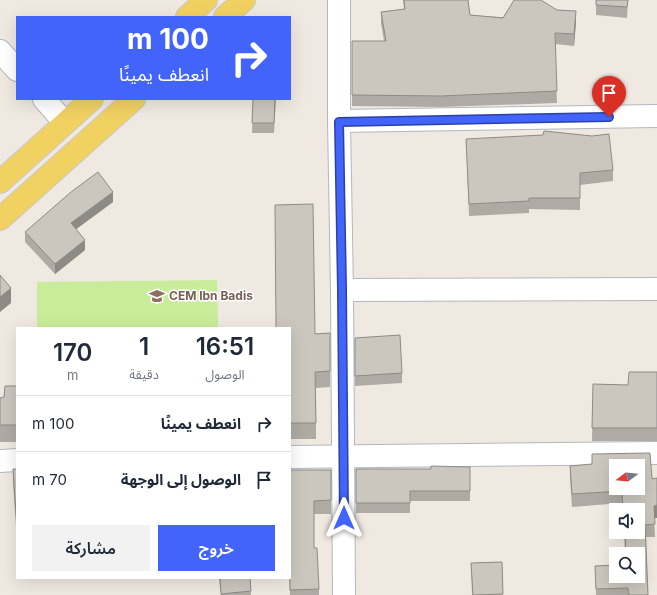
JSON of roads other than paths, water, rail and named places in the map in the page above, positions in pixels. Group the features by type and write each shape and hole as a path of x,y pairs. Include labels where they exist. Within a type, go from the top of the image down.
{"main road":[{"path":"188,16 206,0"},
{"path":"226,16 244,0"},
{"path":"0,182 91,100"},
{"path":"0,219 133,100"}],"street":[{"path":"339,0 344,595"},
{"path":"0,51 16,69"},
{"path":"45,100 65,123"},
{"path":"339,122 657,116"},
{"path":"342,290 657,289"},
{"path":"291,457 657,453"},
{"path":"0,461 16,460"}],"place":[{"name":"CEM Ibn Badis","path":"157,296"}]}
